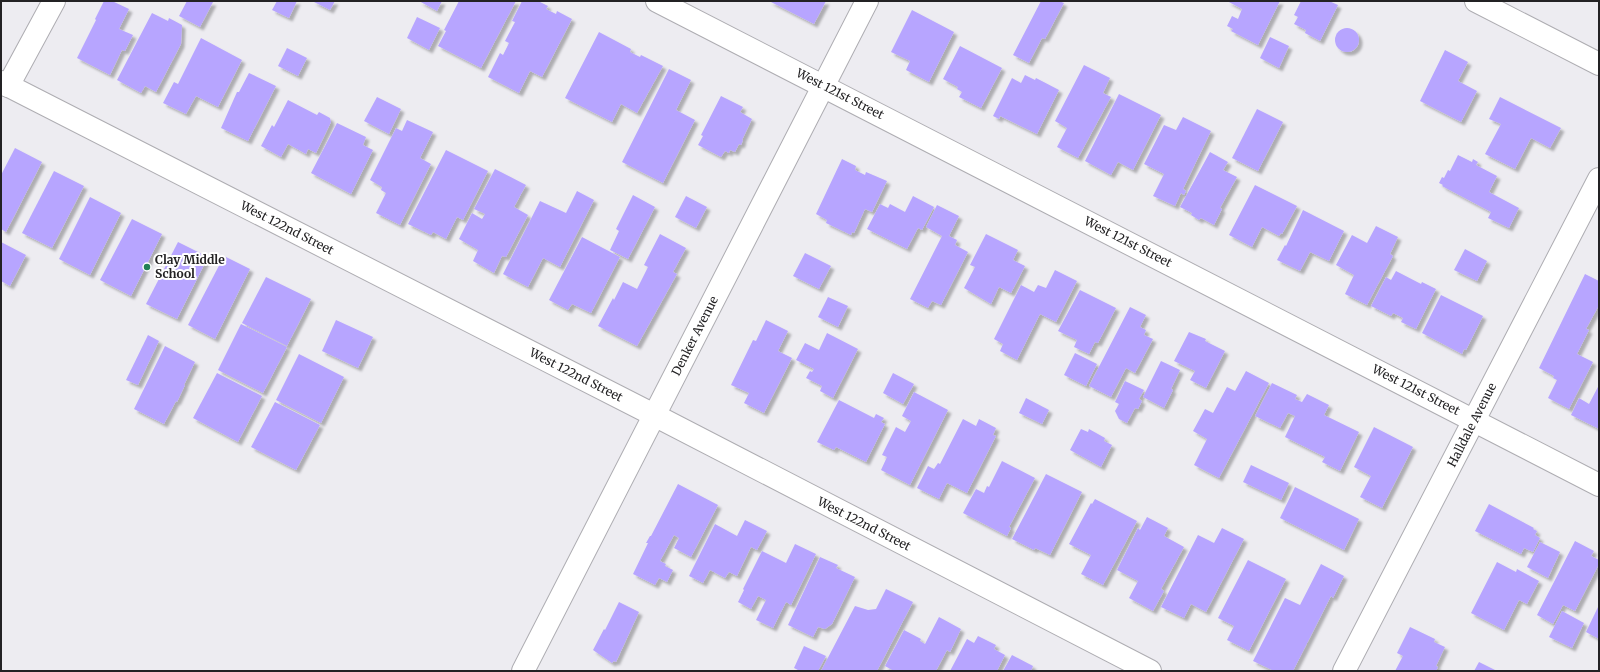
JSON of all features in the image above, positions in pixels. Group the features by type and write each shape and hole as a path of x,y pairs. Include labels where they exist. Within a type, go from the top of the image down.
{"street":[{"path":"4,84 54,1"},
{"name":"West 121st Street","path":"657,1 1599,485"},
{"name":"Denker Avenue","path":"523,671 867,1"},
{"path":"1476,1 1599,64"},
{"name":"West 122nd Street","path":"4,84 654,415 1150,671"},
{"name":"Halldale Avenue","path":"1344,671 1599,179"}],"building":[{"path":"104,1 112,1 129,9 119,29 133,35 125,51 122,50 110,75 77,58"},
{"path":"187,1 213,2 200,27 179,16"},
{"path":"277,1 297,1 289,18 272,10"},
{"path":"312,1 335,1 330,10"},
{"path":"419,1 442,1 437,11"},
{"path":"459,1 516,1 481,68 438,46 446,31 444,30"},
{"path":"522,1 538,1 548,6 546,9 556,14 557,11 572,19 542,77 530,71 519,93 488,77 500,53 503,55 509,43 505,41 515,22 512,21"},
{"path":"769,1 826,1 814,24"},
{"path":"1041,1 1059,1 1064,3 1045,39 1042,38 1029,63 1013,55"},
{"path":"1227,1 1280,1 1258,45 1231,31 1233,29 1227,26 1232,16 1238,19 1242,9"},
{"path":"1301,1 1329,1 1338,5 1320,41 1305,33 1306,30 1294,24 1298,17 1294,15"},
{"path":"912,10 954,32 929,82 906,70 910,61 891,52"},
{"path":"152,13 168,21 169,18 182,25 181,44 156,92 145,86 141,93 117,80"},
{"path":"417,17 440,28 429,50 407,38"},
{"path":"1347,28 1352,29 1358,35 1358,45 1352,51 1347,52 1342,51 1336,45 1335,40 1336,35 1342,29"},
{"path":"599,32 631,49 630,52 640,57 641,55 663,66 637,113 621,104 612,122 565,98"},
{"path":"1270,37 1289,46 1279,68 1260,58"},
{"path":"201,38 242,60 218,107 196,96 186,114 163,103 174,82 178,84"},
{"path":"960,46 1002,68 981,108 959,97 962,92 957,89 958,87 943,79"},
{"path":"287,48 307,58 298,76 278,66"},
{"path":"1445,50 1468,62 1458,81 1477,91 1461,122 1420,101"},
{"path":"1084,65 1110,78 1103,93 1111,97 1078,158 1057,147 1067,128 1055,121"},
{"path":"669,69 691,80 676,110 695,120 663,183 622,162"},
{"path":"249,73 276,86 248,141 221,128 237,92 239,92"},
{"path":"1025,75 1035,80 1036,78 1059,90 1037,134 1000,116 999,119 993,116 1012,78 1021,83"},
{"path":"1119,94 1161,115 1133,170 1118,162 1111,175 1085,161"},
{"path":"721,96 743,107 740,112 752,119 741,145 739,144 735,152 730,150 729,153 725,151 721,157 698,145 703,136 701,135"},
{"path":"377,97 401,109 389,134 364,121"},
{"path":"1500,97 1561,128 1550,148 1531,138 1515,169 1485,154 1501,124 1489,119"},
{"path":"288,100 317,115 319,112 330,118 331,122 316,153 308,149 306,154 288,144 281,157 261,146 272,125 274,127"},
{"path":"1257,109 1283,122 1258,171 1232,158"},
{"path":"1183,117 1211,131 1183,189 1186,191 1184,195 1181,193 1175,206 1153,196 1164,174 1144,164 1164,125 1176,130"},
{"path":"407,120 433,132 420,158 431,164 400,225 376,213 386,193 381,190 382,187 370,180 396,128 402,131"},
{"path":"337,123 366,137 363,145 373,150 351,194 311,173"},
{"path":"15,148 42,162 6,232 1,229 1,175"},
{"path":"446,150 488,171 463,220 457,217 446,239 433,232 431,235 408,224"},
{"path":"1210,152 1228,162 1223,170 1237,177 1220,208 1222,209 1214,225 1201,218 1199,220 1191,215 1192,213 1180,207"},
{"path":"1458,155 1472,162 1473,159 1478,162 1476,165 1497,176 1489,192 1519,208 1509,228 1488,218 1491,212 1439,183 1442,177 1444,178 1448,170 1450,171"},
{"path":"842,159 856,166 855,170 865,175 866,172 887,181 872,212 865,209 854,233 852,232 851,235 826,223 827,220 816,214"},
{"path":"495,169 526,185 514,207 528,215 506,257 502,256 494,273 473,261 478,250 459,239 472,213 482,219 485,214 474,209"},
{"path":"54,171 84,186 52,248 22,233"},
{"path":"1255,185 1297,206 1282,234 1281,233 1279,236 1262,227 1252,247 1229,235"},
{"path":"577,191 594,200 560,267 543,258 528,287 503,274 540,201 566,213"},
{"path":"633,195 655,207 628,259 610,250 619,231 616,229"},
{"path":"686,196 707,207 696,228 675,217"},
{"path":"913,196 934,207 922,230 918,228 907,249 867,229 880,204 888,208 890,204 905,212"},
{"path":"90,197 121,213 90,275 59,259"},
{"path":"937,205 959,216 949,236 957,240 955,245 968,252 941,305 932,301 928,308 910,299 942,236 926,227"},
{"path":"1303,210 1344,231 1329,261 1310,252 1300,271 1277,260 1285,245 1286,246"},
{"path":"132,219 162,234 131,296 100,280"},
{"path":"1376,226 1398,237 1390,254 1393,256 1367,305 1345,294 1354,275 1336,265 1352,235 1367,243"},
{"path":"660,234 686,248 673,272 677,274 637,346 598,326 623,282 637,289 648,267 644,265"},
{"path":"986,234 1018,250 1013,260 1025,266 1011,293 999,287 991,304 964,288 975,267 970,265"},
{"path":"582,237 620,257 591,313 572,304 568,310 549,300"},
{"path":"1,242 26,255 10,286 1,281"},
{"path":"178,242 208,257 177,319 146,304"},
{"path":"1465,249 1487,261 1477,281 1454,270"},
{"path":"805,253 831,266 819,289 793,276"},
{"path":"224,256 250,269 215,339 188,325"},
{"path":"1055,270 1077,281 1056,322 1040,314 1017,360 1000,351 1003,344 994,339 1021,285 1034,292 1038,285 1046,288"},
{"path":"1396,271 1421,284 1422,282 1436,289 1416,329 1401,322 1403,318 1393,313 1391,316 1371,306 1386,277 1391,280"},
{"path":"1585,274 1599,281 1599,307 1586,329 1589,330 1577,354 1593,362 1569,409 1548,398 1557,380 1553,378 1554,376 1539,368"},
{"path":"266,277 311,299 287,346 242,323"},
{"path":"1080,290 1116,308 1098,343 1095,342 1089,354 1074,347 1077,340 1058,331"},
{"path":"1441,295 1483,316 1466,350 1464,349 1462,354 1422,333"},
{"path":"828,297 848,306 838,327 818,317"},
{"path":"1130,307 1146,315 1140,327 1146,330 1144,335 1153,339 1135,373 1126,368 1111,397 1089,386"},
{"path":"336,320 373,337 358,368 322,351"},
{"path":"766,320 788,331 778,351 792,358 764,413 744,403 749,393 731,385 753,340 756,341"},
{"path":"241,324 287,347 263,393 218,370"},
{"path":"1189,332 1206,339 1205,341 1225,351 1206,388 1190,380 1195,371 1174,361"},
{"path":"827,333 858,349 833,398 820,391 822,386 806,378 810,371 812,372 814,369 796,360 805,343 819,350"},
{"path":"148,335 159,341 138,385 126,380"},
{"path":"165,346 195,362 177,402 176,401 164,424 134,409"},
{"path":"1075,353 1097,364 1086,386 1064,375"},
{"path":"299,354 344,377 321,423 276,400"},
{"path":"1161,361 1180,370 1171,389 1173,390 1164,408 1143,397"},
{"path":"1246,371 1269,383 1219,478 1194,465 1207,439 1193,431 1205,409 1213,413 1227,387 1235,391"},
{"path":"217,373 262,396 238,442 193,418"},
{"path":"893,373 914,384 903,404 883,393"},
{"path":"1125,381 1144,390 1139,399 1142,401 1138,409 1135,408 1127,423 1119,419 1115,411 1119,404 1115,402"},
{"path":"1272,383 1297,395 1295,399 1302,402 1307,394 1329,405 1324,415 1359,432 1340,471 1322,462 1325,457 1285,437 1295,416 1288,413 1280,428 1255,416"},
{"path":"1599,385 1599,429 1571,415 1579,398 1589,404"},
{"path":"914,392 948,410 910,485 881,470 887,457 882,455 896,427 905,432 911,421 902,416"},
{"path":"1026,398 1049,410 1042,424 1019,413"},
{"path":"839,400 874,418 876,414 884,418 881,422 885,424 866,462 836,447 834,450 817,442"},
{"path":"275,402 320,425 296,470 251,447"},
{"path":"963,419 976,426 979,419 996,428 993,435 996,436 967,493 947,483 939,499 917,488 928,466 934,469 938,463 940,464"},
{"path":"1374,427 1413,447 1382,508 1360,497 1371,476 1354,467"},
{"path":"1081,429 1088,432 1089,429 1105,438 1104,441 1112,445 1101,467 1070,450"},
{"path":"1002,461 1035,478 1009,527 1011,528 1007,536 963,513 976,489 984,493 987,486 989,487"},
{"path":"1251,465 1289,483 1281,500 1243,482"},
{"path":"1046,474 1082,492 1050,555 1035,548 1034,550 1012,539"},
{"path":"678,484 718,505 691,557 674,548 679,538 674,535 660,561 666,564 665,566 673,570 667,582 659,578 655,585 633,574 648,543 646,543"},
{"path":"1295,487 1359,519 1344,550 1280,518"},
{"path":"1095,499 1137,521 1103,585 1081,574 1091,555 1069,544 1091,503 1092,504"},
{"path":"1489,504 1537,531 1535,535 1540,538 1533,552 1524,548 1521,554 1475,531"},
{"path":"1147,517 1168,528 1164,536 1184,547 1161,589 1164,591 1153,611 1129,598 1138,581 1117,570 1138,528 1140,530"},
{"path":"745,520 767,531 757,550 751,547 737,576 729,572 725,578 710,570 703,583 689,576 715,524 737,536"},
{"path":"1222,528 1244,539 1206,612 1191,604 1184,618 1161,607 1198,535 1214,543"},
{"path":"1575,541 1594,551 1591,556 1599,560 1599,564 1575,611 1563,605 1553,624 1537,615"},
{"path":"1540,542 1560,552 1548,578 1527,567"},
{"path":"795,544 816,554 791,605 786,602 773,628 756,620 766,600 758,596 751,609 738,602 762,551 786,563"},
{"path":"820,557 838,565 836,568 855,577 832,624 825,629 818,627 813,637 788,625"},
{"path":"1248,560 1286,579 1249,651 1227,640 1234,626 1218,618"},
{"path":"1497,562 1516,572 1517,569 1539,581 1527,604 1519,600 1504,630 1471,613"},
{"path":"1321,564 1344,576 1333,598 1331,596 1293,671 1274,671 1253,661 1285,598 1300,605"},
{"path":"886,589 913,602 877,671 821,671 855,606 868,610 876,609"},
{"path":"619,602 639,612 616,662 614,661 612,663 593,650"},
{"path":"1599,605 1599,639 1586,632"},
{"path":"1562,611 1584,623 1572,648 1549,637"},
{"path":"939,617 961,629 950,652 947,650 936,671 894,671 885,666 904,630 921,639 920,641 925,644"},
{"path":"1410,627 1435,639 1434,642 1445,647 1436,666 1438,667 1436,671 1395,671 1403,656 1397,653"},
{"path":"978,636 996,645 994,649 1005,655 997,671 950,671 967,639 974,643"},
{"path":"804,646 826,656 818,671 800,671 794,668"},
{"path":"1012,655 1033,666 1031,671 1003,671"},
{"path":"1479,662 1497,671 1474,671"}],"place":[{"name":"Clay Middle School","path":"147,267"}]}
